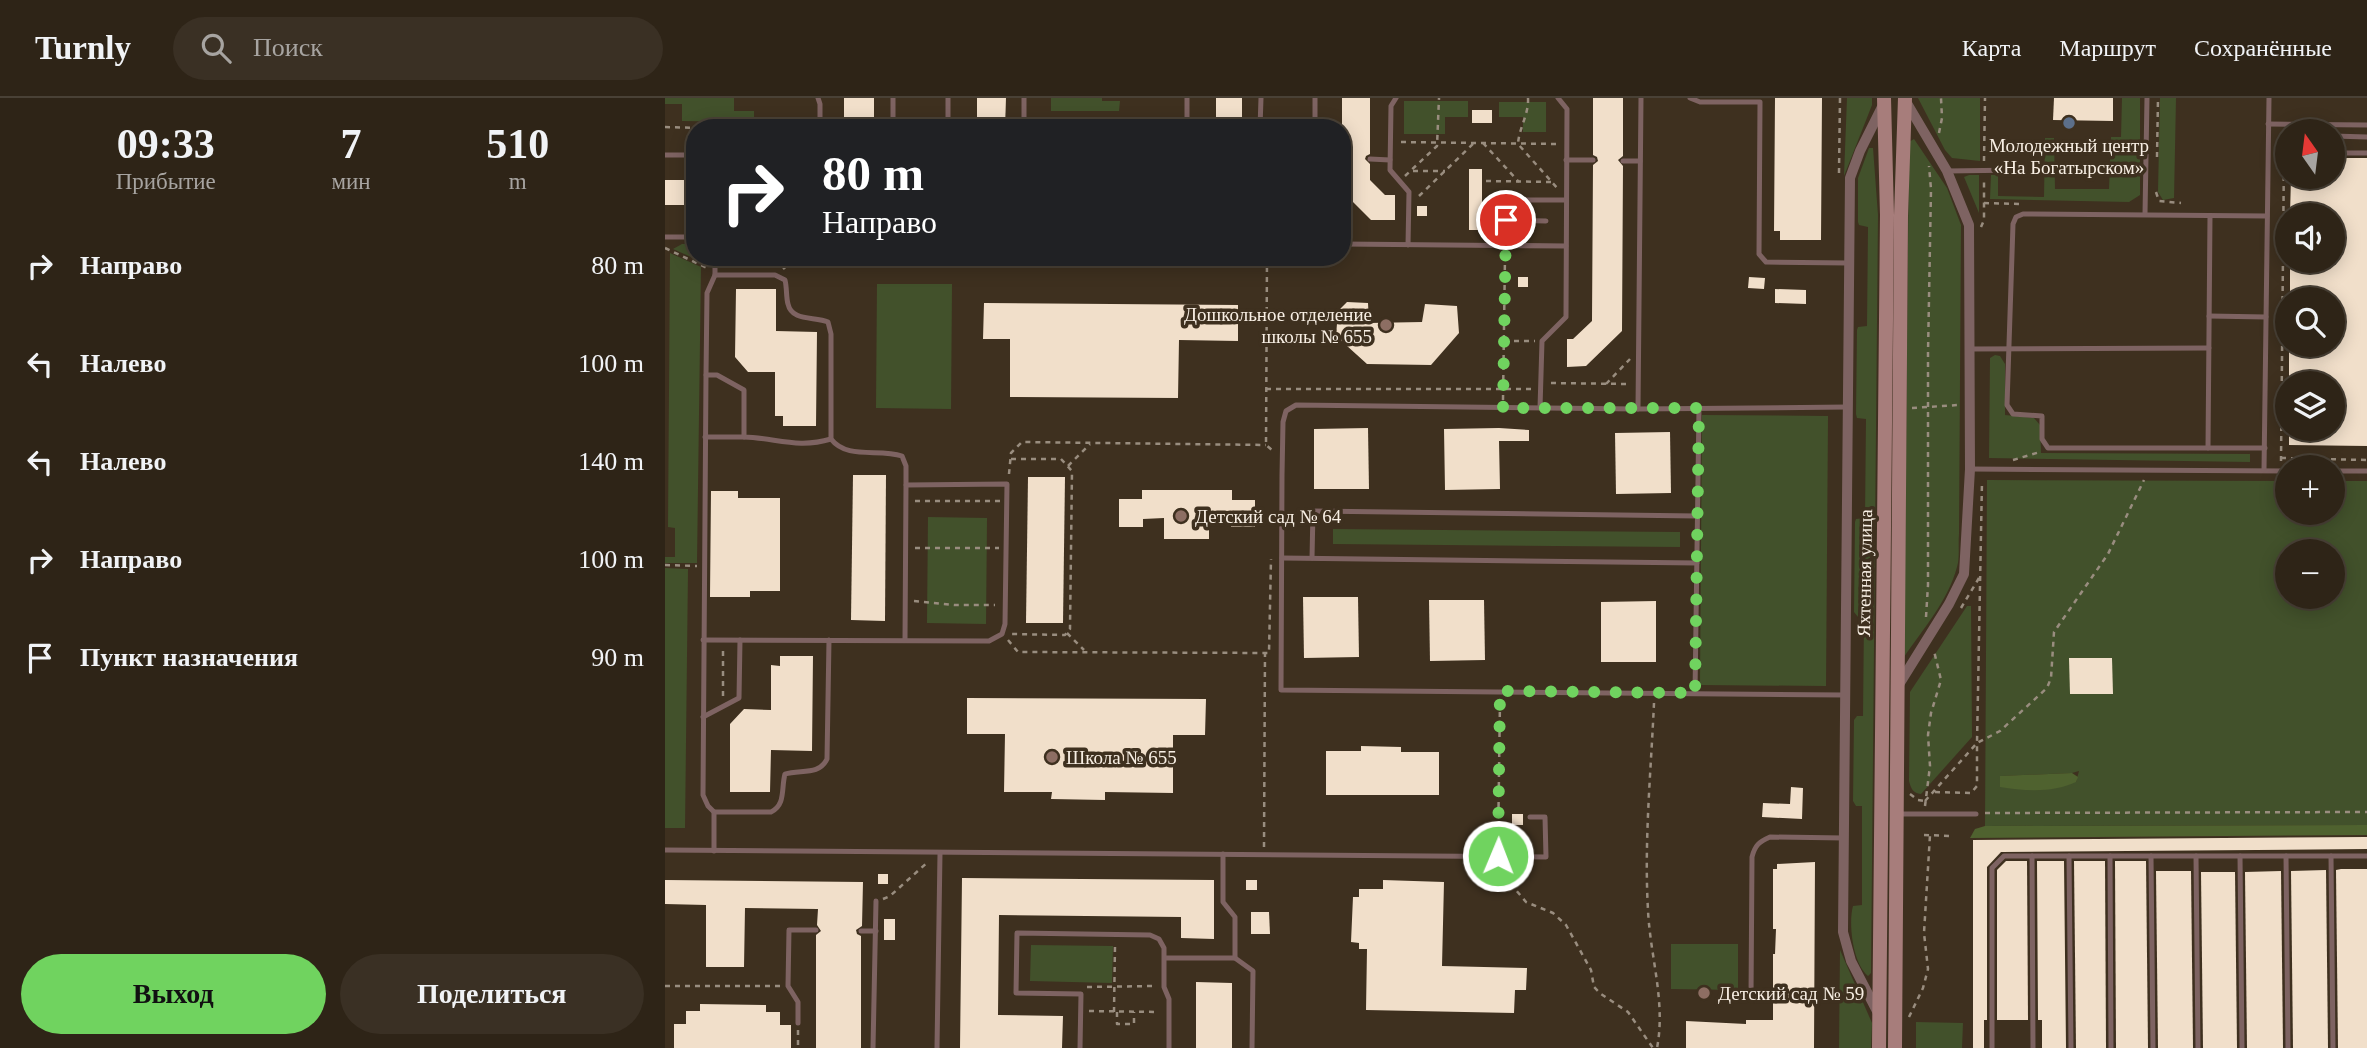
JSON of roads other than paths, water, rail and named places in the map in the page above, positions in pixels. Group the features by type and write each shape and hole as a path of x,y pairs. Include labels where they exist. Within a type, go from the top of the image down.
{"street":[{"path":"1898,686 1959,586 1963,574 1970,469 1969,225 1947,171 1905,99"},
{"name":"Яхтенная улица","path":"1895,1048 1901,216 1905,99"},
{"path":"1879,1015 1851,961 1843,932 1850,178 1884,102"},
{"name":"Яхтенная улица","path":"1879,1048 1887,215 1884,102"}],"lane":[{"path":"818,98 820,119"},
{"path":"893,98 893,119"},
{"path":"947,119 948,98"},
{"path":"1024,98 1024,119"},
{"path":"1187,98 1187,119"},
{"path":"1260,119 1261,98"},
{"path":"1315,98 1315,119"},
{"path":"1396,98 1391,106 1390,170 1409,192 1408,245"},
{"path":"1540,408 1542,341 1566,317 1567,109 1558,98"},
{"path":"1638,409 1641,98"},
{"path":"1690,98 1699,102 1760,102 1759,254 1762,260 1848,263"},
{"path":"2145,214 2147,98"},
{"path":"2264,470 2269,98"},
{"path":"2268,124 2275,125"},
{"path":"2345,126 2367,125"},
{"path":"2345,136 2367,136"},
{"path":"2345,153 2367,153"},
{"path":"665,155 686,155"},
{"path":"1370,159 1390,160"},
{"path":"1566,160 1593,160"},
{"path":"1623,161 1640,161"},
{"path":"1947,171 2020,170"},
{"path":"1507,200 1566,200"},
{"path":"2265,448 2048,448 2042,439 2042,416 2016,415 2007,409 2013,224 2016,217 2023,214 2267,216"},
{"path":"2208,448 2210,216"},
{"path":"1505,246 1506,220 1546,221"},
{"path":"665,237 686,237"},
{"path":"1351,244 1566,246"},
{"path":"715,266 715,275 707,293 703,640 703,795 714,812 771,812 778,809 782,800 785,774 816,770 824,766 827,758 829,640"},
{"path":"715,275 775,275 785,280 788,305 793,314 801,318 818,318 828,323 831,334 831,439 837,447 849,451 893,453 902,456 906,466 907,485 905,640"},
{"path":"2209,316 2266,317"},
{"path":"1969,349 2209,348"},
{"path":"706,374 717,375 744,390 744,437"},
{"path":"1845,695 1281,690 1283,422 1286,411 1296,405 1638,409 1847,407"},
{"path":"1695,693 1699,408"},
{"path":"705,437 764,438 783,443 817,443 831,439"},
{"path":"1970,469 2275,470"},
{"path":"2345,471 2367,471"},
{"path":"703,640 989,641 1002,634 1005,624 1007,484 907,485"},
{"path":"1312,558 1313,511 1697,516"},
{"path":"1282,558 1697,563"},
{"path":"703,717 739,698 740,640"},
{"path":"714,812 714,850"},
{"path":"1897,814 1976,814"},
{"path":"665,850 1546,857 1545,817 1530,817"},
{"path":"1751,997 1754,847 1770,837 1844,838"},
{"path":"937,1048 940,853"},
{"path":"1223,854 1223,902 1235,917 1235,958"},
{"path":"1992,1048 1992,868 2004,856 2367,856"},
{"path":"2032,856 2033,1048"},
{"path":"2069,856 2071,1048"},
{"path":"2110,856 2111,1048"},
{"path":"2151,856 2153,1048"},
{"path":"2196,856 2198,1048"},
{"path":"2240,856 2242,1048"},
{"path":"2286,856 2288,1048"},
{"path":"2330,856 2333,1048"},
{"path":"873,1048 876,901"},
{"path":"798,1023 798,1002 788,986 789,930 816,930"},
{"path":"862,930 876,931"},
{"path":"1080,1048 1080,995 1016,993 1017,933 1150,935 1159,939 1164,948 1164,986 1170,999 1169,1048"},
{"path":"1165,958 1235,958 1253,971 1252,1048"}],"place":[{"name":"Молодежный центр «На Богатырском»","path":"2069,123"},
{"name":"Дошкольное отделение школы № 655","path":"1386,325"},
{"name":"Детский сад № 64","path":"1181,516"},
{"name":"Школа № 655","path":"1052,757"},
{"name":"Детский сад № 59","path":"1704,993"}]}
